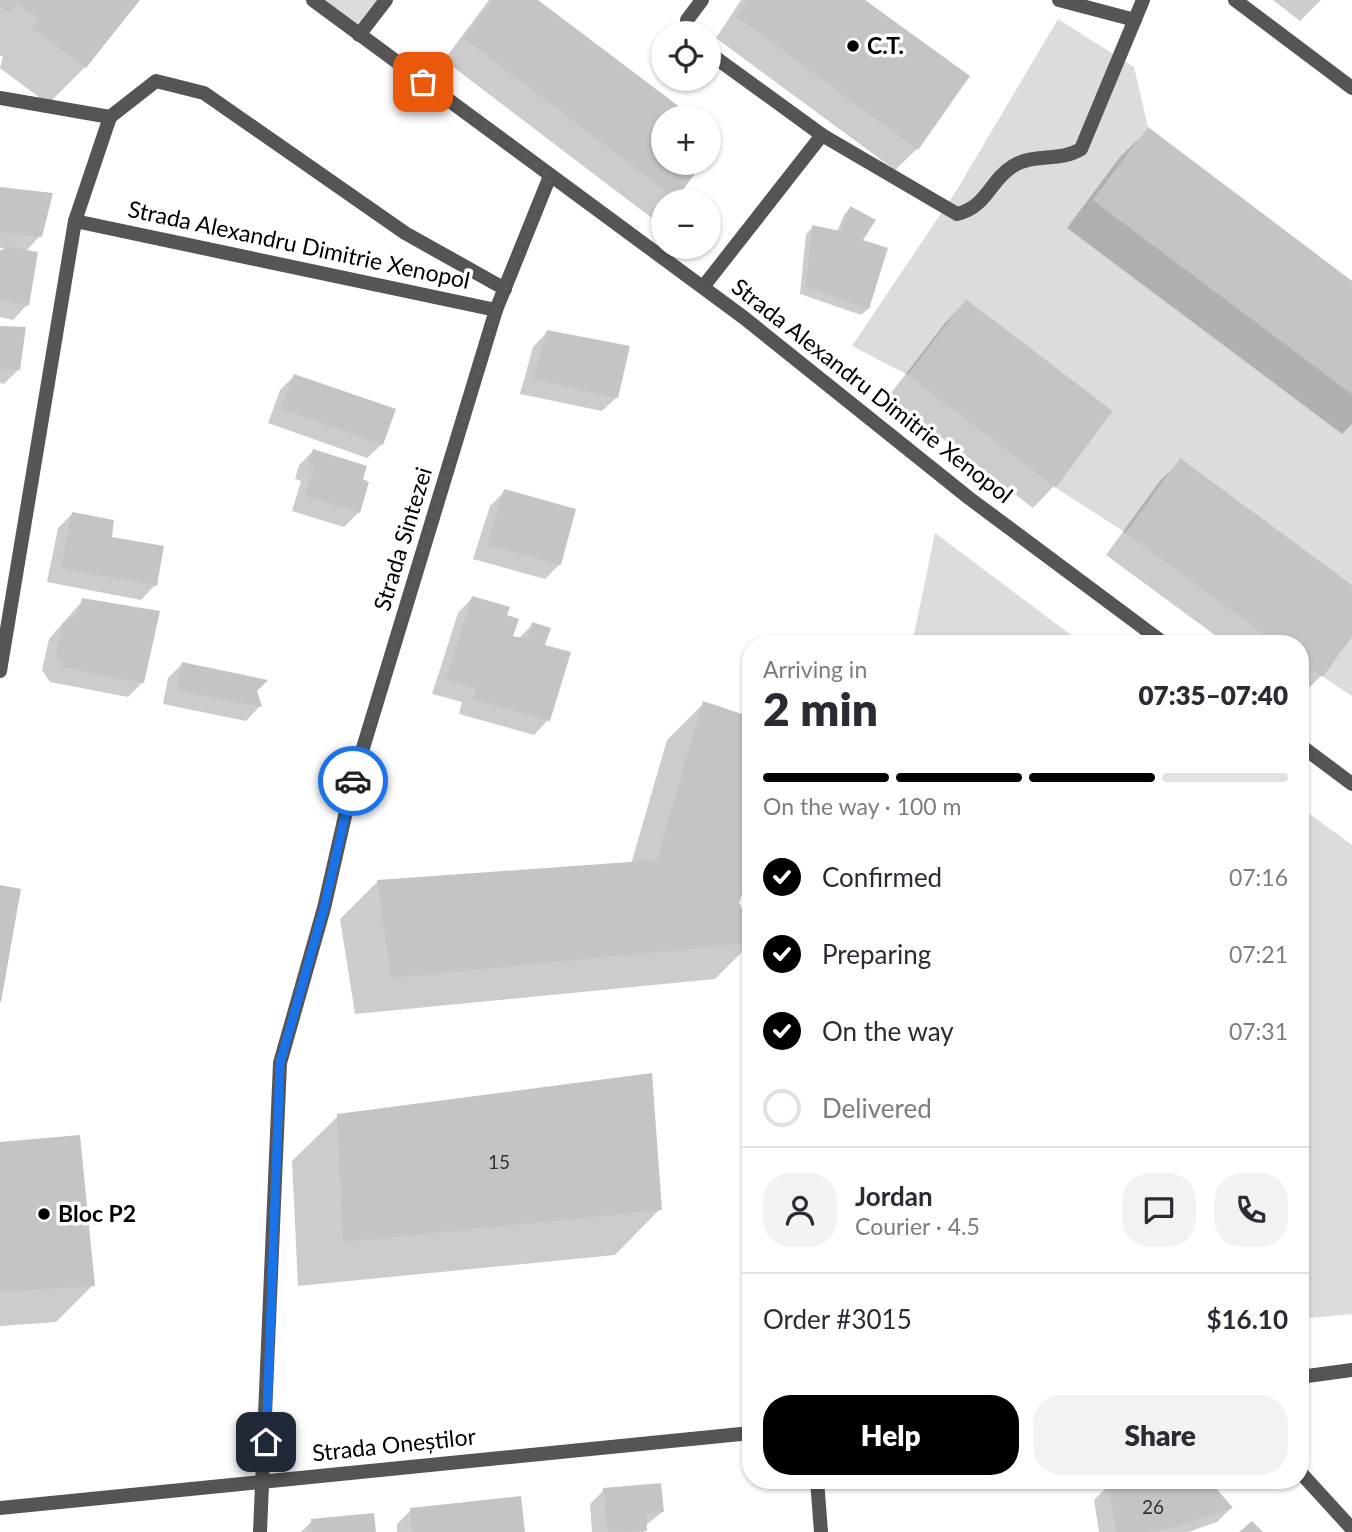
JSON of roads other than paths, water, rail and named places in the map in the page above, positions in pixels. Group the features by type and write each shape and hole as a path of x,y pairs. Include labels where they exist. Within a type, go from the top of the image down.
{"street":[{"name":"Strada Alexandru Dimitrie Xenopol","path":"313,0 702,287 969,498 1153,635"},
{"path":"359,35 386,0"},
{"path":"687,21 702,0"},
{"path":"1059,0 1135,20"},
{"path":"721,62 822,135 957,214 972,210 1011,167 1023,161 1069,156 1081,149 1143,0"},
{"path":"1235,0 1352,88"},
{"path":"0,671 75,221 110,117 156,81 204,93 405,233 505,289"},
{"path":"0,97 110,117"},
{"path":"702,287 822,135"},
{"name":"Strada Alexandru Dimitrie Xenopol","path":"75,221 496,310 550,176"},
{"name":"Strada Sintezei","path":"260,1532 280,1063 324,908 353,781 496,310"},
{"path":"1309,752 1352,784"},
{"path":"1309,1376 1352,1370"},
{"name":"Strada Oneștilor","path":"0,1508 742,1434"},
{"path":"1309,1482 1352,1529"},
{"path":"818,1489 821,1532"}],"place":[{"name":"C.T.","path":"853,46"},
{"name":"Bloc P2","path":"44,1214"}]}
